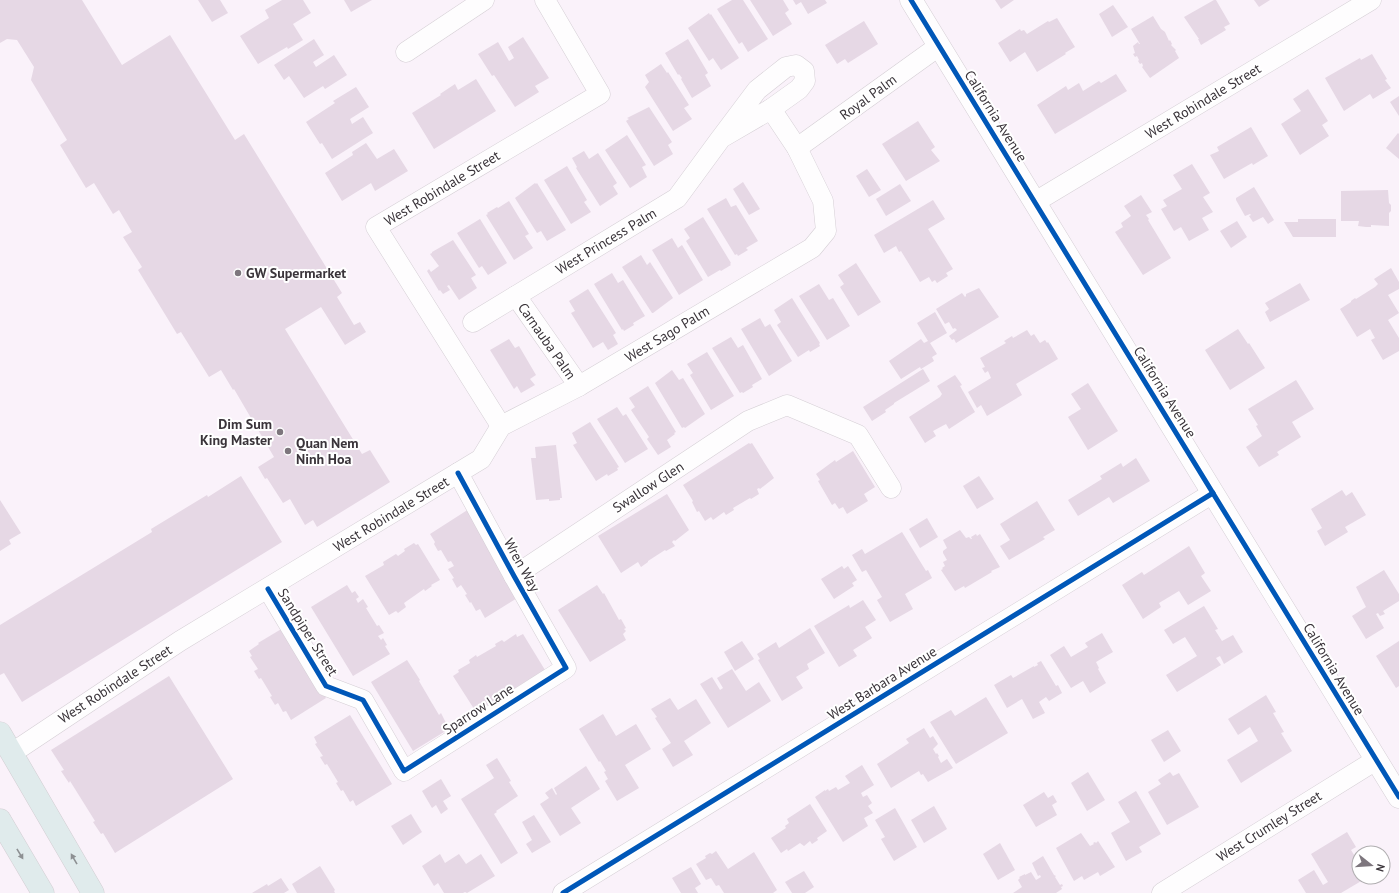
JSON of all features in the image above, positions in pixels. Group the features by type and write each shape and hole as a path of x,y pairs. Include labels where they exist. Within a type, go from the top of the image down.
{"main road":[{"path":"0,733 94,893"},
{"path":"0,820 43,893"}],"street":[{"path":"406,52 484,0"},
{"name":"West Robindale Street","path":"12,753 142,665 268,590 481,459 500,426 376,227 600,94 545,0"},
{"name":"California Avenue","path":"911,0 1399,797"},
{"name":"West Robindale Street","path":"1035,202 1371,0"},
{"name":"Royal Palm","path":"798,148 939,46"},
{"name":"West Princess Palm","path":"473,322 677,198 721,138 758,90 786,67 796,65 804,71 805,81 799,89 771,109 721,138"},
{"path":"771,109 798,148"},
{"name":"West Sago Palm","path":"500,426 579,386 812,248 826,231 823,201 798,148"},
{"name":"Carnauba Palm","path":"516,296 579,386"},
{"name":"Swallow Glen","path":"514,576 748,421 787,405 858,434 891,488"},
{"name":"Wren Way","path":"458,473 566,668"},
{"name":"West Barbara Avenue","path":"563,893 1213,493"},
{"name":"Sandpiper Street","path":"268,590 326,686 363,700 404,771"},
{"name":"Sparrow Lane","path":"404,771 566,668"},
{"name":"West Crumley Street","path":"1162,893 1376,760"}],"building":[{"path":"0,0 82,0 122,65 170,35 235,140 244,134 342,293 337,297 354,325 360,322 366,332 345,345 321,307 285,329 362,454 370,450 390,482 317,527 313,520 305,525 290,499 283,503 258,467 274,457 234,389 233,390 221,370 209,377 181,332 177,334 138,270 142,267 123,237 132,232 119,210 113,214 94,183 86,188 60,145 67,140 31,80 34,67 17,40 7,39 0,43"},
{"path":"198,0 220,0 228,13 212,22"},
{"path":"282,0 303,0 311,13 293,24 303,40 288,49 287,47 258,64 240,36 269,18 265,10"},
{"path":"344,0 372,0 351,12"},
{"path":"732,0 743,0 768,39 748,52 742,42 739,44 717,9"},
{"path":"750,0 783,0 789,10 785,13 792,24 773,36"},
{"path":"793,0 825,0 827,3 808,14 801,2 796,5"},
{"path":"995,0 1014,0 1001,9"},
{"path":"1216,0 1230,24 1224,27 1226,30 1201,45 1199,39 1184,17"},
{"path":"1254,0 1270,0 1259,7"},
{"path":"1113,5 1128,27 1112,37 1099,14"},
{"path":"709,13 739,58 721,70 713,58 709,61 688,28"},
{"path":"1153,16 1161,29 1165,32 1169,41 1170,40 1171,45 1176,50 1175,51 1179,58 1150,78 1142,67 1142,63 1140,64 1137,56 1135,57 1133,54 1135,53 1133,46 1138,42 1140,44 1131,29"},
{"path":"1057,18 1075,47 1037,72 1025,52 1010,62 998,43 1020,29 1021,31 1024,30 1027,34 1048,21 1049,22"},
{"path":"864,21 878,44 848,63 845,59 837,64 825,45"},
{"path":"523,37 549,78 535,86 539,92 515,107 478,54 498,42 509,61 514,58 508,47"},
{"path":"314,39 324,55 313,62 316,67 334,55 347,75 325,89 323,86 304,98 289,76 284,80 274,65"},
{"path":"688,39 708,73 705,75 711,86 692,98 681,79 682,78 679,74 678,75 665,53"},
{"path":"1372,54 1387,79 1385,80 1391,88 1373,99 1370,94 1344,111 1325,78 1360,58 1361,60"},
{"path":"661,64 667,73 668,72 689,105 684,108 692,119 673,131 645,87 649,82 645,75"},
{"path":"1116,74 1127,91 1055,134 1037,105 1066,86 1068,90 1079,83 1083,91 1099,81 1101,83"},
{"path":"476,79 496,111 434,149 412,113 441,95 440,94 455,84 458,90"},
{"path":"356,87 369,107 350,119 352,124 363,117 373,133 332,159 306,122 335,103 333,101"},
{"path":"1308,89 1328,121 1322,125 1329,136 1300,155 1281,124 1301,111 1293,99"},
{"path":"1399,96 1399,116 1390,102"},
{"path":"649,107 672,142 668,145 673,154 654,166 626,121 629,119 627,118"},
{"path":"918,121 935,147 931,150 940,161 906,181 882,144"},
{"path":"1251,127 1268,156 1253,165 1252,163 1224,179 1210,155 1219,151 1217,147"},
{"path":"1398,133 1399,134 1399,159 1386,148"},
{"path":"627,135 646,165 642,167 647,177 630,188 605,150"},
{"path":"366,143 377,159 394,149 408,171 375,191 371,183 342,201 325,173 353,155 352,152"},
{"path":"584,151 589,159 598,153 617,183 613,186 618,194 600,206 576,168 577,167 572,158"},
{"path":"1192,164 1210,193 1203,197 1213,212 1202,218 1209,230 1189,241 1181,227 1174,231 1161,209 1167,206 1163,200 1182,189 1173,175"},
{"path":"567,166 587,200 584,202 591,212 571,224 544,180"},
{"path":"867,169 881,190 869,197 856,176"},
{"path":"743,182 760,209 749,215 733,189"},
{"path":"537,183 566,230 547,241 541,231 537,233 515,198"},
{"path":"900,184 911,201 886,216 876,199"},
{"path":"1254,187 1274,220 1268,224 1263,217 1253,222 1249,216 1251,215 1250,214 1245,216 1236,200 1236,198"},
{"path":"1388,190 1389,203 1391,205 1391,211 1389,213 1389,226 1371,225 1371,227 1366,227 1358,226 1359,221 1341,221 1341,191"},
{"path":"1141,195 1152,212 1146,215 1149,219 1148,220 1171,258 1143,275 1115,232 1123,227 1121,223 1131,216 1124,206"},
{"path":"726,198 731,207 736,205 758,241 746,248 748,250 738,256 737,254 735,255 707,209"},
{"path":"933,200 945,219 928,229 953,269 946,273 948,276 937,283 935,280 932,282 929,277 920,282 901,251 899,252 896,246 884,253 874,235"},
{"path":"509,201 529,234 525,236 533,248 514,260 486,215"},
{"path":"703,217 731,263 731,265 708,277 686,241 690,238 684,229"},
{"path":"480,219 507,263 488,275 482,266 479,268 457,233"},
{"path":"1298,219 1336,219 1336,237 1293,237 1284,222 1298,222"},
{"path":"1237,221 1247,237 1231,248 1220,231"},
{"path":"672,238 678,248 682,245 703,280 679,295 652,250"},
{"path":"453,240 476,275 471,278 477,288 459,300 449,285 447,286 450,290 443,294 440,290 439,291 427,271 429,269 431,272 439,266 430,254"},
{"path":"641,255 647,265 650,262 673,298 653,313 622,267"},
{"path":"856,263 881,302 858,316 840,287 844,284 838,275"},
{"path":"1391,268 1399,282 1399,289 1388,295 1399,313 1388,320 1399,338 1399,351 1383,360 1371,340 1375,338 1370,329 1357,337 1340,309 1355,298 1356,299 1375,287 1378,284 1374,279"},
{"path":"612,273 618,283 623,280 645,316 633,323 634,325 624,331 594,284"},
{"path":"1300,283 1310,300 1270,322 1265,312 1269,309 1265,303"},
{"path":"819,284 829,300 833,298 850,326 827,340 799,296"},
{"path":"979,288 999,317 956,343 954,339 952,340 949,336 957,330 955,328 953,329 949,322 945,324 936,309 962,293 965,297 966,294"},
{"path":"588,289 616,333 613,335 618,344 608,350 603,342 593,348 571,313 575,311 569,301"},
{"path":"792,298 820,343 820,346 810,352 809,350 798,357 777,325 781,322 774,310"},
{"path":"935,312 947,333 930,343 937,354 932,357 934,361 921,369 920,367 901,379 889,361 921,339 924,343 928,341 917,323"},
{"path":"760,318 765,327 770,324 792,361 769,376 741,329"},
{"path":"1238,329 1265,368 1230,390 1205,350"},
{"path":"1027,330 1031,336 1034,334 1040,343 1045,340 1047,343 1048,342 1058,359 1016,384 1022,395 987,416 981,405 977,408 968,392 991,378 988,371 985,373 982,368 985,367 980,358 1006,343 1004,341 1012,336 1013,338"},
{"path":"731,337 738,348 743,345 762,379 743,393 740,393 712,348"},
{"path":"509,339 515,348 519,346 536,375 530,379 535,385 521,393 517,386 514,389 490,350"},
{"path":"707,352 734,396 711,410 690,375 693,373 687,364"},
{"path":"923,369 930,381 894,403 885,410 886,412 872,421 863,407"},
{"path":"672,370 679,380 683,378 705,414 685,428 682,428 655,383"},
{"path":"955,375 962,385 960,386 975,412 949,429 946,424 933,431 936,436 925,443 909,417 940,397 942,394 937,386"},
{"path":"1296,380 1314,409 1292,422 1301,437 1277,452 1279,455 1259,467 1246,447 1262,436 1256,426 1258,425 1248,409"},
{"path":"1088,383 1118,431 1088,450 1068,417 1081,409 1071,394"},
{"path":"648,386 676,432 667,440 671,447 658,455 647,439 649,437 631,410 635,407 629,398"},
{"path":"617,407 623,416 626,414 648,449 625,463 597,419"},
{"path":"590,422 619,467 617,468 618,470 608,476 607,474 596,481 573,445 577,443 572,433"},
{"path":"749,443 752,443 774,478 760,489 757,489 759,494 733,508 734,510 726,515 724,512 713,520 711,517 705,521 699,511 697,512 692,502 693,501 683,485"},
{"path":"556,445 562,498 560,498 560,500 549,501 549,499 536,500 531,458 536,458 535,447"},
{"path":"853,451 875,487 864,494 868,501 847,514 843,507 839,509 835,503 832,505 818,481 820,480 816,474 835,460 836,462"},
{"path":"1136,458 1150,481 1113,503 1109,497 1078,516 1068,500 1102,479 1100,476 1121,463 1123,467"},
{"path":"241,476 282,542 22,702 4,673 0,675 0,625 152,532 151,529 207,495 208,497"},
{"path":"979,476 994,499 977,509 963,486"},
{"path":"1342,490 1346,496 1352,492 1366,515 1345,527 1348,532 1325,546 1317,531 1322,528 1311,509"},
{"path":"667,494 689,530 672,542 675,546 666,551 665,550 641,567 638,562 621,573 598,536"},
{"path":"0,500 21,533 9,540 11,544 0,551"},
{"path":"1037,501 1055,530 1043,537 1045,539 1009,560 1000,546 1010,540 1000,524"},
{"path":"469,509 522,595 485,618 480,609 476,611 471,602 470,603 465,595 467,594 461,585 457,588 452,579 454,578 448,569 454,566 451,561 448,562 441,550 438,551 430,534"},
{"path":"927,518 938,537 920,548 909,529"},
{"path":"960,530 966,538 969,537 971,539 971,537 976,534 977,536 980,534 1000,567 991,571 992,572 965,588 964,586 955,591 941,570 945,566 943,562 947,560 943,553 943,551 947,548 943,540"},
{"path":"902,532 926,571 928,570 932,578 905,594 913,609 890,622 877,600 882,597 866,570 862,572 852,555 862,549 865,554"},
{"path":"414,543 416,545 418,544 440,580 404,603 406,607 398,613 396,611 389,615 365,576 384,565 383,562 396,554 398,556 405,551 404,549"},
{"path":"1189,546 1205,573 1201,576 1211,591 1188,605 1179,591 1159,603 1161,607 1143,619 1122,585 1142,572 1144,575"},
{"path":"842,566 844,569 848,566 857,580 852,583 854,586 834,599 821,579"},
{"path":"1384,570 1399,594 1399,601 1383,611 1385,614 1380,616 1378,613 1376,614 1384,628 1366,639 1352,616 1366,607 1356,587"},
{"path":"347,585 352,593 355,591 359,597 356,599 358,603 363,599 368,607 366,608 377,626 379,625 384,633 378,636 381,640 383,638 387,645 385,646 390,654 353,676 311,607"},
{"path":"597,585 603,594 604,593 619,620 621,619 626,628 624,629 626,631 623,634 626,640 590,662 558,610"},
{"path":"863,600 876,620 865,627 872,638 853,650 857,656 839,667 814,626 849,605 850,608"},
{"path":"1204,606 1218,629 1215,630 1222,641 1233,635 1243,652 1224,664 1220,656 1216,658 1221,665 1177,692 1166,675 1197,656 1185,637 1173,644 1164,630"},
{"path":"283,628 326,698 291,720 286,711 283,712 278,703 275,705 270,697 272,696 261,678 259,679 254,671 258,669 250,657 252,656 249,651 259,644 258,643"},
{"path":"810,628 825,653 807,664 809,669 796,677 803,688 782,701 758,660 760,659 757,654 776,642 779,648"},
{"path":"1102,633 1113,652 1096,662 1099,668 1098,669 1106,683 1090,693 1083,681 1071,688 1050,655 1064,646 1071,657 1088,647 1085,643"},
{"path":"516,634 517,637 523,634 545,670 476,712 453,676 459,672 458,670 470,663 469,660 476,655 477,657 496,646 495,644 502,640 504,642"},
{"path":"742,641 754,659 735,671 724,652"},
{"path":"1399,641 1399,686 1396,688 1376,656"},
{"path":"407,660 439,715 441,713 449,729 413,751 371,682"},
{"path":"1041,661 1062,693 1049,701 1046,697 1039,702 1045,713 1033,719 1022,699 1007,708 994,685 1011,675 1013,678 1038,665 1037,663"},
{"path":"732,669 746,691 759,682 771,701 728,728 700,684 712,677 720,690 723,688 717,678"},
{"path":"169,676 233,779 115,853 103,833 101,834 93,822 95,821 70,781 69,783 61,771 64,770 51,750"},
{"path":"1266,695 1276,712 1273,713 1284,732 1281,733 1292,751 1241,783 1227,760 1258,741 1250,727 1238,735 1228,719"},
{"path":"986,697 1008,733 956,764 930,722 951,710 955,716"},
{"path":"670,698 678,710 696,699 711,723 684,741 693,755 673,767 662,749 671,743 651,709"},
{"path":"603,714 616,736 636,724 651,749 625,765 639,788 617,801 605,781 608,779 604,772 606,771 579,729"},
{"path":"350,715 392,784 356,806 353,800 350,802 343,790 341,791 336,783 338,782 327,764 325,765 320,757 323,756 315,744 317,743 314,737"},
{"path":"924,728 930,738 933,736 938,744 933,749 939,756 938,757 941,763 947,759 953,768 928,782 919,771 891,788 877,764 909,743 906,739"},
{"path":"1168,730 1181,751 1164,762 1151,740"},
{"path":"497,758 518,796 494,814 518,853 501,864 461,799 494,778 486,765"},
{"path":"862,765 874,785 861,793 863,797 867,795 872,803 868,806 873,813 864,818 868,826 843,842 815,797 825,790 828,789 829,791 836,787 838,790 850,783 845,776"},
{"path":"586,766 600,789 571,808 581,823 560,836 540,804 549,798 545,793 552,788 556,795 557,794 554,788"},
{"path":"1088,772 1105,800 1087,811 1071,783"},
{"path":"1170,772 1173,776 1179,773 1199,807 1167,825 1148,792 1161,784 1158,780"},
{"path":"441,779 451,796 443,801 448,809 441,814 436,805 432,808 422,791"},
{"path":"1136,791 1161,834 1139,847 1142,852 1126,861 1111,833 1130,822 1118,802"},
{"path":"1044,792 1048,798 1053,795 1057,802 1052,805 1057,815 1036,827 1023,805"},
{"path":"810,804 827,831 817,838 818,840 812,844 810,841 804,846 800,843 788,851 787,849 781,853 771,838 786,828 785,826 789,823 787,819"},
{"path":"934,806 947,829 924,843 911,820"},
{"path":"895,808 917,847 894,861 881,839 885,837 875,820"},
{"path":"411,814 422,832 403,845 391,826"},
{"path":"534,815 551,842 532,853 526,844 532,840 522,822"},
{"path":"1347,832 1355,845 1351,845 1351,885 1354,885 1341,893 1306,893 1298,880 1314,870 1323,885 1328,882 1311,854"},
{"path":"1081,833 1090,846 1098,841 1115,867 1100,876 1098,872 1084,880 1082,876 1074,881 1056,848"},
{"path":"1000,843 1015,870 998,880 983,854"},
{"path":"716,851 728,869 754,852 777,890 773,893 724,893 719,885 716,886 711,878 706,880 696,864 706,858 705,856"},
{"path":"440,854 445,863 459,854 466,864 481,854 495,876 467,893 444,893 438,883 434,886 422,866"},
{"path":"1043,856 1060,885 1062,884 1062,889 1056,893 1013,893 1022,887 1018,880 1020,878 1019,877 1031,872 1036,880 1041,877 1040,875 1038,876 1032,863"},
{"path":"320,866 335,890 335,893 297,893 292,884"},
{"path":"691,867 701,884 695,888 698,893 681,893 672,878"},
{"path":"804,871 814,887 805,893 792,893 785,882"},
{"path":"281,878 289,890 284,893 252,893 267,884 268,886"}],"cycle path":[{"path":"911,0 1399,797"},
{"path":"268,589 326,686 363,700 404,771 566,668 458,473"},
{"path":"563,893 1213,493"}],"place":[{"name":"GW Supermarket","path":"238,273"},
{"name":"Dim Sum King Master","path":"280,432"},
{"name":"Quan Nem Ninh Hoa","path":"288,451"}]}
